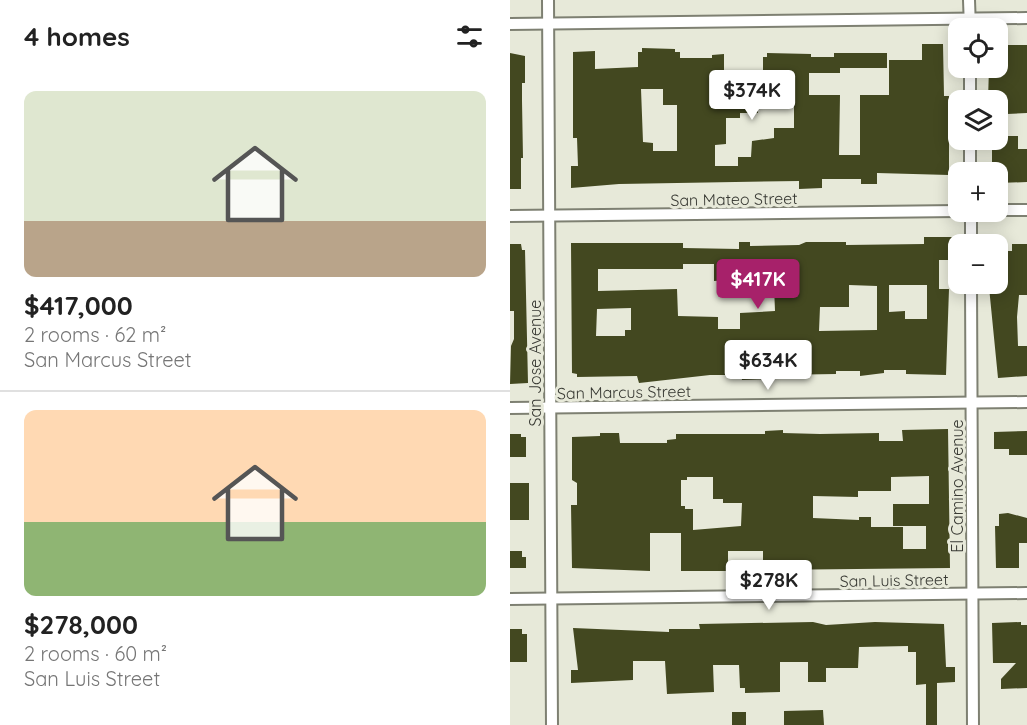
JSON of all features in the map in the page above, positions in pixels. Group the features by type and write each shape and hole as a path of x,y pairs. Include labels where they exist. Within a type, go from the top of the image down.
{"street":[{"name":"San Jose Avenue","path":"548,0 552,725"},
{"path":"969,0 970,18"},
{"path":"1008,20 1027,18"},
{"path":"510,24 948,23"},
{"path":"1008,210 1027,210"},
{"name":"San Mateo Street","path":"510,216 948,211"},
{"name":"El Camino Avenue","path":"971,294 973,725"},
{"name":"San Marcus Street","path":"510,408 1027,402"},
{"name":"San Luis Street","path":"510,599 1027,593"}],"building":[{"path":"922,44 943,44 944,96 948,96 948,175 877,173 877,184 861,184 861,179 822,179 822,188 799,189 799,181 619,184 571,188 571,166 578,166 577,138 573,138 573,52 595,51 595,69 638,67 638,52 642,52 642,48 675,49 675,52 680,52 680,58 712,58 712,55 724,54 724,77 758,76 758,113 740,113 740,118 726,118 726,144 715,145 715,166 738,166 738,157 751,157 752,141 774,138 774,128 794,128 794,79 763,79 763,57 767,57 767,53 834,57 834,53 887,53 887,68 840,68 840,73 809,73 809,95 840,95 839,155 860,155 860,95 889,95 889,60 922,60","holes":["641,89 663,89 663,105 677,105 677,151 653,151 653,143 643,142"]},
{"path":"1008,45 1027,45 1027,113 1008,114 1008,90 988,90 989,78 1008,78"},
{"path":"510,53 525,56 525,83 522,83 521,189 510,189"},
{"path":"1008,136 1018,136 1018,149 1027,149 1027,182 1008,183 1008,162 992,162 992,150 1008,150"},
{"path":"924,237 948,237 948,260 939,260 939,289 948,289 949,294 946,375 906,374 906,370 884,370 884,373 860,376 860,371 836,371 836,374 775,375 775,379 742,380 741,375 710,375 639,383 637,376 577,377 577,374 572,373 571,243 683,243 683,248 739,249 739,242 750,242 750,246 799,245 806,242 846,242 846,245 924,244","holes":["683,264 714,264 714,281 729,280 729,286 771,283 774,286 775,311 740,313 740,329 718,329 718,317 678,316 677,289 598,291 598,269 683,269","849,285 877,286 877,330 819,331 820,307 849,307","889,285 927,285 927,319 905,319 905,311 889,312","631,308 631,330 625,330 625,336 596,336 597,309"]},
{"path":"510,244 521,244 522,250 525,250 528,383 510,384 514,311 510,311"},
{"path":"1012,244 1027,244 1027,295 1019,295 1017,317 1018,346 1027,346 1027,376 998,378 990,294 1008,294 1008,251 1012,251"},
{"path":"948,429 950,568 763,570 763,551 728,551 728,571 681,571 681,533 650,533 650,571 572,568 571,505 577,505 577,483 572,480 572,437 619,433 620,443 667,443 667,440 676,439 676,434 765,434 765,431 783,430 783,433 879,433 879,441 903,441 902,430","holes":["929,476 929,504 893,504 893,526 926,526 926,549 903,549 903,527 871,527 871,517 859,517 859,520 813,518 813,496 858,497 858,491 891,491 891,477","687,477 713,477 713,499 723,499 723,503 742,503 741,526 693,530 693,509 685,509 685,506 681,506 681,480 687,480"]},
{"path":"1027,431 1027,455 1009,455 1009,449 994,449 994,432"},
{"path":"510,434 521,434 521,437 526,437 526,457 510,457"},
{"path":"510,483 529,483 529,520 510,520"},
{"path":"1008,513 1027,518 1027,543 1019,543 1019,568 996,568 995,526 999,526 999,514"},
{"path":"510,551 522,551 522,557 526,557 526,568 510,568"},
{"path":"813,622 826,625 875,622 944,624 946,667 955,667 955,682 937,683 937,725 926,725 926,684 916,685 916,652 908,652 908,646 859,647 858,668 826,668 826,682 808,682 808,662 780,662 780,692 745,693 745,688 740,688 739,665 713,665 714,692 667,694 665,661 633,661 633,680 571,683 571,670 578,670 573,628 669,632 669,629 700,629 699,624"},
{"path":"1021,622 1021,625 1027,625 1027,688 1001,689 1001,679 1016,663 993,663 992,623"},
{"path":"510,629 522,629 522,634 527,634 527,662 510,662"},
{"path":"823,710 824,725 784,725 784,711"},
{"path":"732,712 746,712 746,725 732,725"}]}
